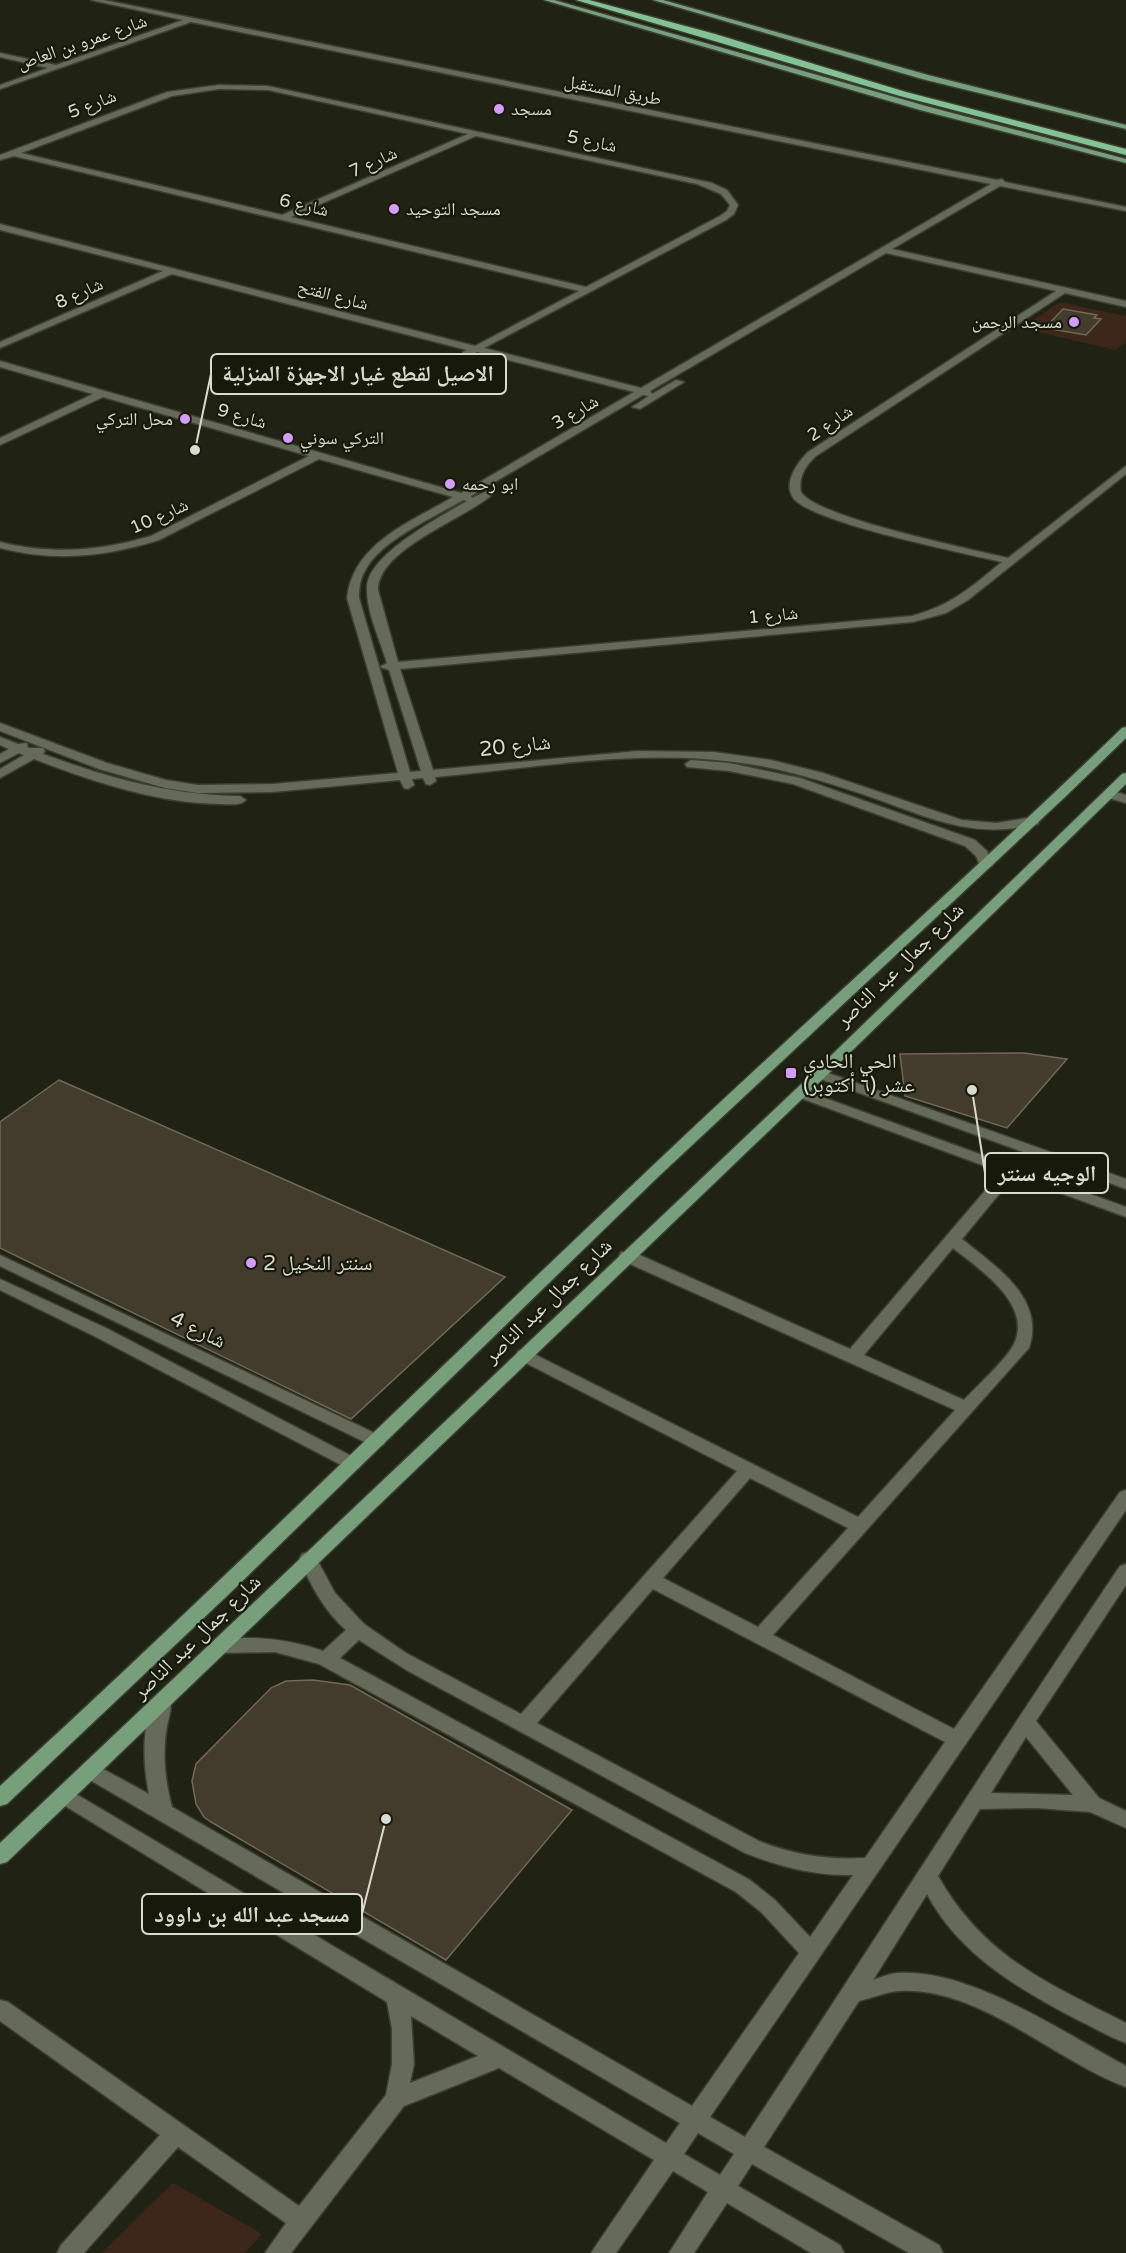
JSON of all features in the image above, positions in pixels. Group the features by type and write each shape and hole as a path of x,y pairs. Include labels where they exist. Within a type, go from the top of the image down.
{"highway":[{"path":"580,0 923,99 1126,152"},
{"path":"654,4 824,59"},
{"path":"745,46 763,62"},
{"path":"981,104 1024,115"}],"main road":[{"path":"547,0 997,129 1126,161"},
{"path":"654,4 925,77 1126,127"},
{"name":"شارع جمال عبد الناصر","path":"0,1798 353,1464 603,1221 1033,821 1126,731"},
{"name":"شارع جمال عبد الناصر","path":"0,1856 162,1703 308,1559 820,1074 1126,777"}],"street":[{"name":"طريق المستقبل","path":"94,0 998,183"},
{"name":"طريق المستقبل","path":"136,0 1010,181 1126,209"},
{"name":"شارع عمرو بن العاص","path":"0,81 197,12"},
{"name":"شارع عمرو بن العاص","path":"0,87 207,14"},
{"path":"0,55 55,67"},
{"name":"شارع 5","path":"0,158 170,94 218,86 268,88 699,182 724,192 731,198 734,205 731,212 723,218 466,354"},
{"name":"شارع 7","path":"284,217 474,134"},
{"name":"شارع 6","path":"13,153 587,291"},
{"name":"شارع 3","path":"429,779 373,597 373,580 381,566 395,552 645,396 891,252 998,183 1023,179 1126,200"},
{"name":"شارع 3","path":"407,781 353,598 353,581 362,563 379,547 462,497 645,396 1010,181"},
{"name":"شارع الفتح","path":"0,227 466,354 645,396"},
{"name":"شارع الفتح","path":"0,233 476,350 645,396"},
{"path":"891,252 1126,304"},
{"name":"شارع 8","path":"0,338 161,272"},
{"name":"شارع 8","path":"0,345 161,272"},
{"name":"شارع 2","path":"1009,561 857,522 815,508 800,499 795,489 796,478 805,459 1063,290"},
{"name":"شارع 9","path":"0,364 476,501"},
{"path":"0,442 103,393"},
{"name":"شارع 10","path":"0,545 20,551 48,554 76,554 129,547 155,538 318,455"},
{"name":"شارع 1","path":"374,668 913,619 942,610 963,598 1126,469"},
{"name":"شارع 20","path":"0,727 134,776 198,789 273,788 407,781"},
{"path":"0,759 33,740"},
{"name":"شارع 20","path":"0,741 121,786 193,800 274,798 407,781 658,763 729,768 796,781 952,835 970,843 981,854 986,865"},
{"path":"0,774 48,746"},
{"name":"شارع 20","path":"429,779 656,753 719,756 805,772 960,824 1001,828 1033,821"},
{"path":"1109,794 1126,799"},
{"path":"820,1074 1126,1184"},
{"path":"800,1093 1126,1212"},
{"path":"853,1357 1011,1170"},
{"path":"760,1637 1021,1348 1027,1328 1022,1307 1008,1288 952,1239"},
{"path":"627,1256 966,1408"},
{"name":"شارع 4","path":"0,1260 377,1441"},
{"path":"0,1284 100,1332 353,1464"},
{"path":"524,1355 861,1526"},
{"path":"523,1725 748,1469"},
{"path":"603,2253 1126,1496"},
{"path":"308,1559 319,1584 336,1608 358,1630 523,1725 752,1847 786,1862 828,1869 870,1866"},
{"path":"681,2253 928,1877 1025,1722 1126,1571"},
{"path":"651,1580 958,1740"},
{"path":"326,1659 358,1630"},
{"path":"221,1646 258,1643 294,1647 326,1659 743,1886 776,1914 812,1953"},
{"path":"162,1703 154,1731 152,1759 163,1812"},
{"path":"1025,1722 1092,1804"},
{"path":"90,1770 695,2120 931,2253"},
{"path":"64,1795 397,1997 832,2253"},
{"path":"975,1800 1037,1800 1092,1804 1126,1820"},
{"path":"928,1877 948,1912 977,1945 1012,1974 1126,2034"},
{"path":"852,1994 899,1982 950,1987 997,2007 1126,2077"},
{"path":"276,2253 396,2099 403,2064 403,2029 397,1997"},
{"path":"0,2009 301,2221"},
{"path":"396,2099 430,2083 501,2058"},
{"path":"69,2253 176,2133"}],"shaded area":[{"path":"1060,302 1126,316 1126,342 1115,350 1021,328"},
{"path":"173,2183 262,2234 245,2253 102,2253"}],"building":[{"name":"مسجد الرحمن","path":"1063,309 1097,315 1094,318 1101,319 1086,335 1045,328"},
{"path":"1024,1053 1067,1059 1007,1128 905,1096 900,1054"},
{"name":"سنتر النخيل 2","path":"59,1080 505,1277 351,1419 0,1248 0,1122"},
{"path":"313,1680 350,1685 572,1810 446,1960 211,1822 204,1817 196,1804 192,1781 196,1764 271,1688 286,1681"}],"place":[{"name":"مسجد","path":"499,109"},
{"name":"مسجد التوحيد","path":"394,209"},
{"name":"مسجد الرحمن","path":"1074,322"},
{"name":"محل التركي","path":"185,419"},
{"name":"التركي سوني","path":"288,438"},
{"name":"الاصيل لقطع غيار الاجهزة المنزلية","path":"195,450"},
{"name":"ابو رحمه","path":"450,484"},
{"name":"الحي الحادي عشر (٦ أكتوبر)","path":"791,1073"},
{"name":"الوجيه سنتر","path":"972,1090"},
{"name":"سنتر النخيل 2","path":"251,1263"},
{"name":"مسجد عبد الله بن داوود","path":"386,1819"}]}
